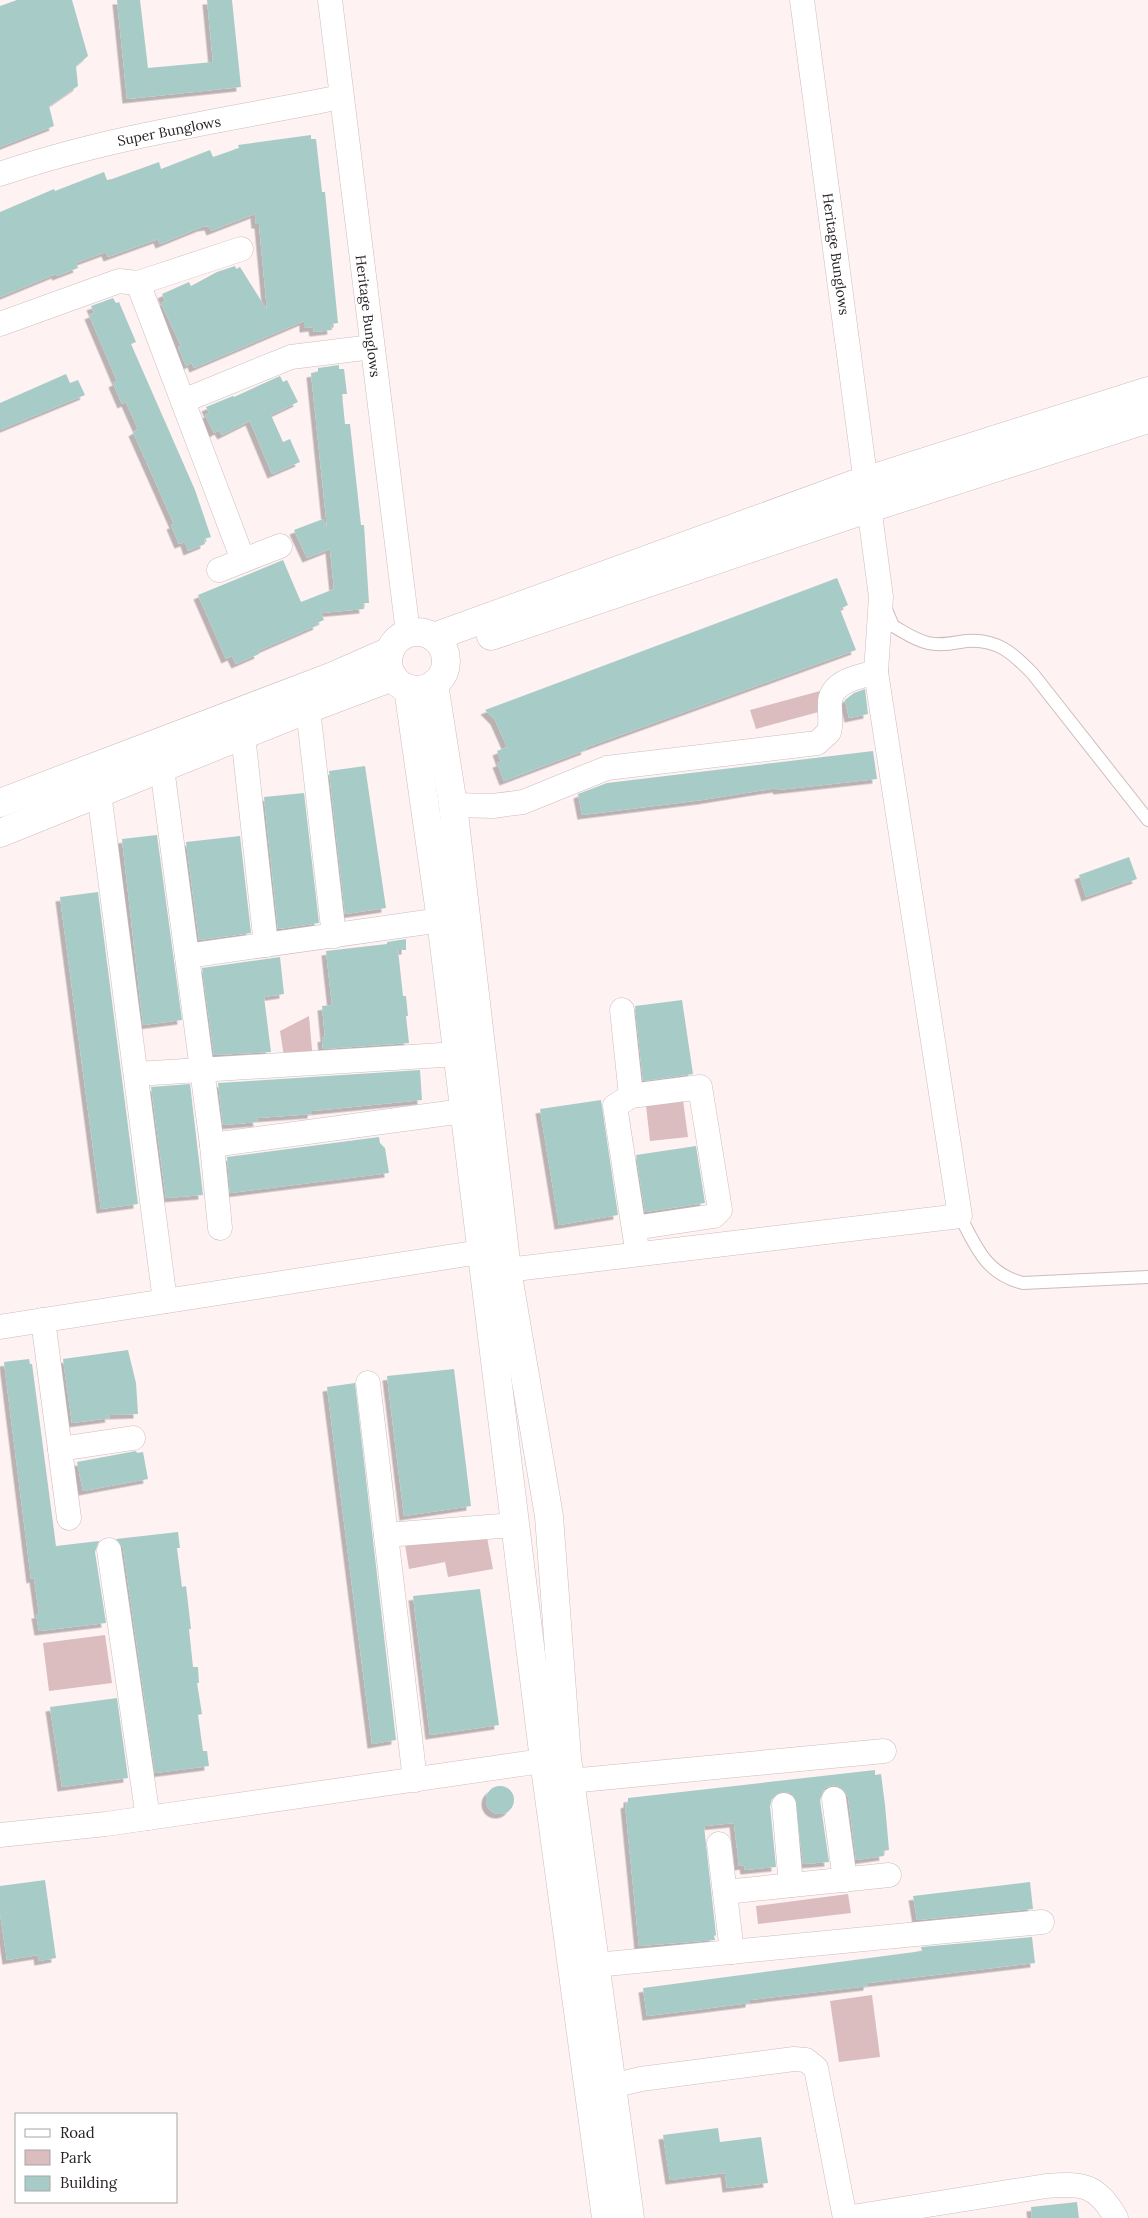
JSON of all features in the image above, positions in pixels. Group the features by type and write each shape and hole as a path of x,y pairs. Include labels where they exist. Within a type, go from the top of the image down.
{"street":[{"name":"Heritage Bunglows","path":"330,0 372,347 416,660"},
{"name":"Heritage Bunglows","path":"802,0 881,597 876,672 960,1216"},
{"name":"Super Bunglows","path":"0,174 52,156 145,134 219,122 341,97"},
{"path":"0,324 118,281 138,283 242,249"},
{"path":"138,283 243,560"},
{"path":"183,401 291,357 372,347"},
{"path":"0,833 308,709 416,660 867,481 1148,391"},
{"path":"0,804 333,676 416,660 870,508 1148,419"},
{"path":"219,570 280,546"},
{"path":"416,660 453,805 490,1265 514,1525 596,1965 630,2218"},
{"path":"416,660 441,920 464,1111 490,1265 548,1516 560,1766 606,2218"},
{"path":"453,805 493,806 522,802 607,768 817,743 829,732 831,725 830,701 838,687 845,681 876,672"},
{"path":"308,709 334,936"},
{"path":"243,735 266,945"},
{"path":"162,768 212,1145 220,1228"},
{"path":"99,793 165,1301"},
{"path":"187,956 441,920"},
{"path":"622,1010 631,1096"},
{"path":"136,1074 458,1054"},
{"path":"712,1076 732,1243"},
{"path":"634,1228 714,1216 720,1210 700,1087 631,1096 615,1106 638,1254"},
{"path":"212,1145 464,1111"},
{"path":"0,1327 165,1301 490,1265 638,1254 960,1216"},
{"path":"43,1320 69,1518"},
{"path":"368,1383 415,1780"},
{"path":"60,1449 132,1438"},
{"path":"386,1534 514,1525"},
{"path":"109,1550 148,1818"},
{"path":"0,1835 148,1818 415,1780 560,1766 884,1751"},
{"path":"834,1799 845,1880"},
{"path":"784,1805 792,1886"},
{"path":"719,1844 732,1952"},
{"path":"725,1892 889,1875"},
{"path":"596,1965 1042,1922"},
{"path":"612,2086 641,2079 794,2059 806,2060 816,2068 846,2218 1046,2186 1074,2184 1089,2188 1101,2196 1108,2203 1116,2218"}],"lane":[{"path":"881,597 893,626 908,635 927,643 947,645 986,641 1014,654 1033,674 1148,820"},
{"path":"960,1216 982,1257 994,1270 1008,1279 1023,1283 1148,1277"}],"green space":[{"path":"820,691 826,710 756,729 750,710"},
{"path":"309,1016 313,1061 285,1063 280,1031"},
{"path":"682,1093 688,1137 650,1141 645,1097"},
{"path":"486,1532 493,1569 448,1577 445,1562 409,1569 405,1545"},
{"path":"105,1635 112,1683 49,1691 43,1643"},
{"path":"848,1894 851,1913 758,1924 756,1906"},
{"path":"872,1995 880,2057 839,2062 830,2001"}],"building":[{"path":"17,0 72,0 88,56 76,66 78,86 49,106 54,126 0,147 0,6"},
{"path":"117,0 140,0 148,68 213,62 207,0 232,0 241,87 127,99"},
{"path":"311,135 311,139 316,139 322,192 325,192 338,323 331,324 332,330 314,332 313,327 304,328 304,321 194,368 192,363 186,366 178,347 181,346 161,303 165,301 162,294 189,282 191,286 217,272 235,266 236,269 240,267 267,310 259,224 256,224 255,214 211,231 209,226 202,227 160,244 158,239 108,257 106,252 76,263 78,268 57,276 56,274 0,297 0,212 54,189 55,191 104,172 107,180 159,162 161,169 210,150 213,157 239,148 238,145"},
{"path":"113,298 116,303 119,302 136,342 131,344 195,490 211,537 204,539 205,544 188,551 185,542 179,544 171,525 174,524 133,432 138,429 126,402 122,404 113,383 117,381 89,315 94,313 91,306"},
{"path":"339,365 339,369 344,369 347,394 342,394 345,424 350,424 361,525 364,525 369,603 363,603 364,609 321,613 324,620 317,623 318,625 258,651 259,654 236,664 232,656 226,659 198,595 283,560 301,602 334,589 330,549 307,558 294,530 323,519 327,527 311,373 318,372 318,368"},
{"path":"66,374 70,383 78,380 85,395 0,430 0,403"},
{"path":"280,376 283,382 287,380 298,402 271,415 283,442 290,439 300,462 272,474 250,421 222,435 219,430 214,433 205,415 209,413 206,407 234,397"},
{"path":"837,578 848,605 840,609 856,650 585,748 586,750 504,781 497,763 501,762 497,751 507,747 495,720 485,710"},
{"path":"865,689 868,714 849,718 845,700 854,693"},
{"path":"873,751 877,779 778,790 777,788 702,800 582,815 578,794 607,783"},
{"path":"365,766 386,908 345,914 329,771"},
{"path":"304,793 319,923 278,929 264,797"},
{"path":"157,835 182,1020 143,1025 122,839"},
{"path":"240,836 251,933 199,940 186,842"},
{"path":"1129,857 1137,879 1086,897 1079,875"},
{"path":"98,892 138,1204 101,1209 60,897"},
{"path":"406,939 406,950 398,950 403,996 406,996 409,1043 323,1049 322,1038 325,1037 322,1006 332,1005 326,951 387,944 387,942"},
{"path":"280,957 284,994 264,997 271,1052 214,1055 202,968"},
{"path":"682,1000 693,1074 643,1081 635,1006"},
{"path":"420,1070 422,1100 312,1111 312,1114 257,1118 258,1122 223,1125 218,1083"},
{"path":"190,1084 203,1195 166,1198 151,1087"},
{"path":"601,1100 618,1215 559,1225 540,1109"},
{"path":"379,1137 380,1143 385,1148 389,1173 230,1193 227,1157"},
{"path":"696,1146 705,1203 645,1212 636,1155"},
{"path":"128,1350 136,1383 138,1414 109,1415 110,1418 72,1423 63,1359"},
{"path":"29,1359 30,1364 32,1364 56,1546 99,1541 95,1552 106,1623 39,1631 36,1614 39,1614 34,1578 31,1579 4,1362"},
{"path":"454,1369 471,1506 404,1516 387,1376"},
{"path":"355,1383 396,1740 372,1744 327,1387"},
{"path":"136,1451 137,1453 143,1452 148,1479 83,1491 77,1462"},
{"path":"178,1532 180,1548 177,1548 182,1587 186,1586 193,1667 198,1667 199,1683 197,1683 202,1714 198,1715 203,1751 207,1751 209,1766 155,1773 123,1548 116,1539"},
{"path":"480,1589 499,1725 430,1735 413,1596"},
{"path":"117,1698 128,1778 62,1787 50,1707"},
{"path":"875,1770 875,1775 881,1774 885,1805 889,1850 883,1851 884,1856 856,1860 848,1797 840,1787 833,1785 825,1788 820,1800 829,1862 803,1864 795,1798 789,1792 777,1794 772,1799 770,1806 776,1867 745,1870 744,1865 739,1866 734,1823 704,1826 715,1940 639,1946 625,1804 628,1803 628,1798"},
{"path":"500,1786 510,1790 514,1800 510,1810 500,1814 490,1810 486,1800 490,1790"},
{"path":"45,1880 56,1958 39,1961 38,1955 7,1960 0,1913 0,1886"},
{"path":"1030,1882 1033,1909 917,1920 913,1896"},
{"path":"1032,1937 1035,1963 868,1983 868,1986 750,2000 750,2003 647,2016 643,1988 922,1951 921,1947"},
{"path":"718,2128 720,2142 761,2137 768,2183 727,2188 725,2173 670,2180 663,2135"},
{"path":"1077,2202 1079,2218 1032,2218 1031,2207"}]}
